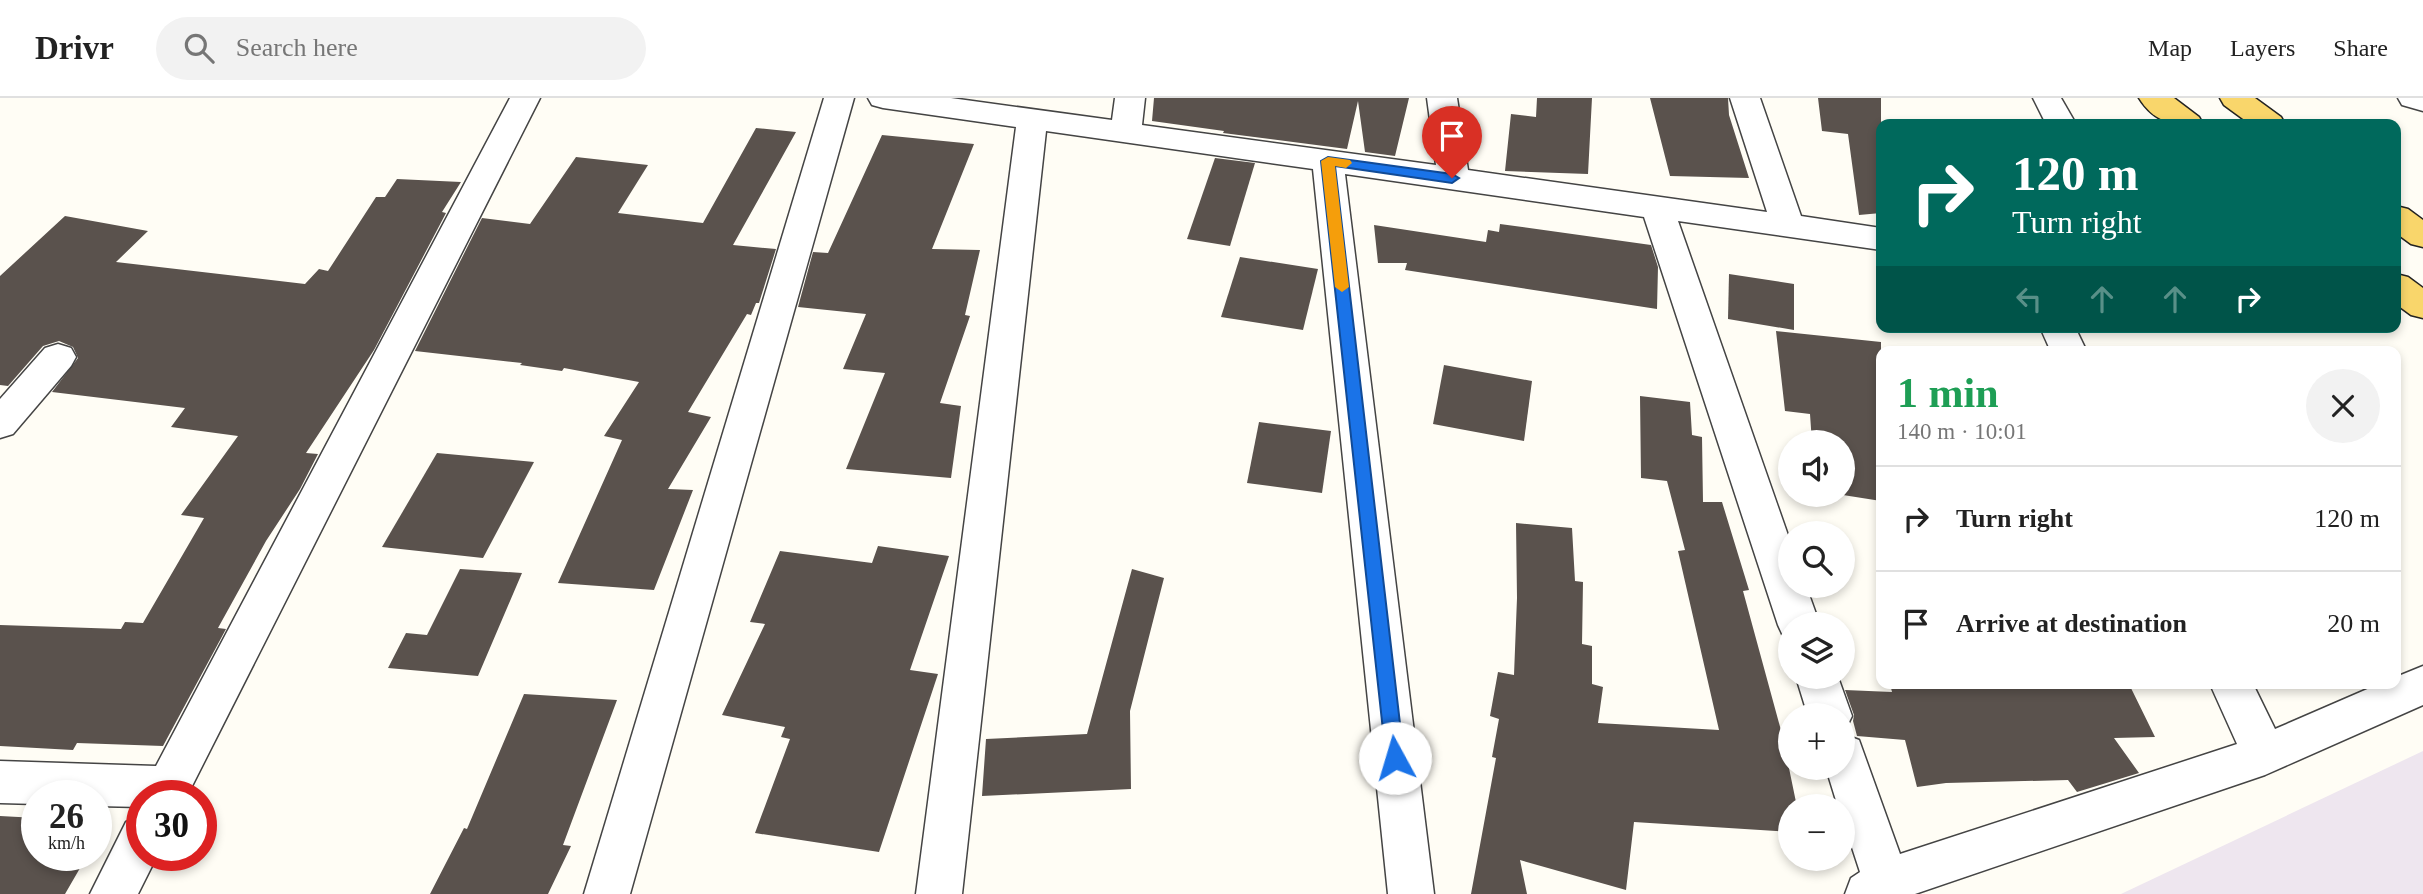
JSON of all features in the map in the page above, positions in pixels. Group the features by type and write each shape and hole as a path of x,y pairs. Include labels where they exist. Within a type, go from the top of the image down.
{"main road":[{"path":"2154,98 2181,119"},
{"path":"2235,98 2263,119"},
{"path":"2401,221 2423,236"},
{"path":"2401,290 2423,306"}],"street":[{"path":"172,780 525,98"},
{"path":"607,894 839,98"},
{"path":"883,98 1876,238"},
{"path":"1126,132 1130,98"},
{"path":"1442,98 1452,178"},
{"path":"1745,98 1788,226"},
{"path":"2413,98 2423,101"},
{"path":"939,894 1032,119"},
{"path":"1328,161 1411,894"},
{"path":"1657,207 1795,612"},
{"path":"0,424 58,357"},
{"path":"1850,780 1877,887 2265,755 2423,685"},
{"path":"2233,689 2265,755"},
{"path":"0,782 126,790"},
{"path":"113,894 126,869"}],"shaded area":[{"path":"2423,751 2423,894 2121,894"}],"building":[{"path":"1154,98 1409,98 1395,156 1365,152 1358,101 1347,149 1152,121"},
{"path":"1537,98 1592,98 1588,174 1505,171 1511,114 1536,117"},
{"path":"1650,98 1728,98 1729,115 1749,178 1670,176"},
{"path":"1818,98 1881,98 1881,119 1876,119 1876,213 1859,215 1848,134 1822,131"},
{"path":"756,128 796,132 733,245 776,249 759,303 756,303 751,315 747,314 688,412 711,417 668,489 693,490 654,590 558,583 622,440 604,436 639,382 564,368 562,371 520,365 522,363 415,351 482,218 530,224 576,157 648,165 618,213 703,223"},
{"path":"882,135 974,144 932,249 980,250 965,315 970,316 940,403 961,406 951,478 846,469 885,373 843,369 866,314 798,307 813,252 828,253"},
{"path":"1215,158 1255,163 1230,246 1187,239"},
{"path":"397,179 461,182 442,212 446,213 374,350 306,453 318,454 218,628 226,629 163,746 77,743 73,750 0,746 0,625 121,629 125,622 143,623 204,518 181,515 238,436 171,427 185,408 52,392 78,358 73,347 59,341 43,346 8,386 0,385 0,276 65,216 148,231 116,262 305,284 319,269 328,271 376,197 385,197"},
{"path":"1500,224 1651,245 1658,267 1657,309 1405,270 1407,263 1378,263 1374,225 1486,242 1488,230 1499,232"},
{"path":"1240,257 1318,269 1303,330 1221,317"},
{"path":"1729,274 1794,284 1794,330 1728,319"},
{"path":"1776,331 1881,342 1881,346 1876,346 1876,500 1855,497 1855,430 1811,430 1810,414 1785,411"},
{"path":"1444,365 1532,381 1524,441 1433,424"},
{"path":"1640,396 1690,402 1692,435 1702,437 1703,502 1722,502 1749,590 1743,591 1778,719 1778,780 1791,780 1794,794 1778,794 1778,831 1634,822 1626,890 1520,860 1527,894 1471,894 1496,758 1492,757 1499,719 1490,716 1498,672 1514,675 1516,523 1572,528 1575,581 1583,582 1582,644 1592,646 1592,684 1603,687 1598,723 1719,730 1678,551 1685,550 1667,481 1641,478"},
{"path":"1259,422 1331,431 1322,493 1247,483"},
{"path":"437,453 534,462 483,558 382,547"},
{"path":"878,546 949,556 910,670 938,674 879,852 755,833 790,739 781,737 785,727 722,715 765,624 750,622 780,551 872,563"},
{"path":"460,569 522,573 478,676 388,668 406,633 427,635"},
{"path":"1132,569 1164,578 1130,711 1131,789 982,796 986,739 1087,734"},
{"path":"1891,689 2131,689 2155,737 2114,738 2139,773 2077,792 2068,780 1946,783 1917,787 1905,740 1857,736 1855,703 1850,703 1845,690 1892,692"},
{"path":"524,694 617,700 563,845 571,846 548,894 430,894 464,828 467,829"},
{"path":"0,816 21,817 21,871 78,871 65,894 0,894"}],"slow traffic":[{"path":"1342,287 1328,161 1346,163"}],"route":[{"path":"1395,758 1328,161 1452,178"}]}
